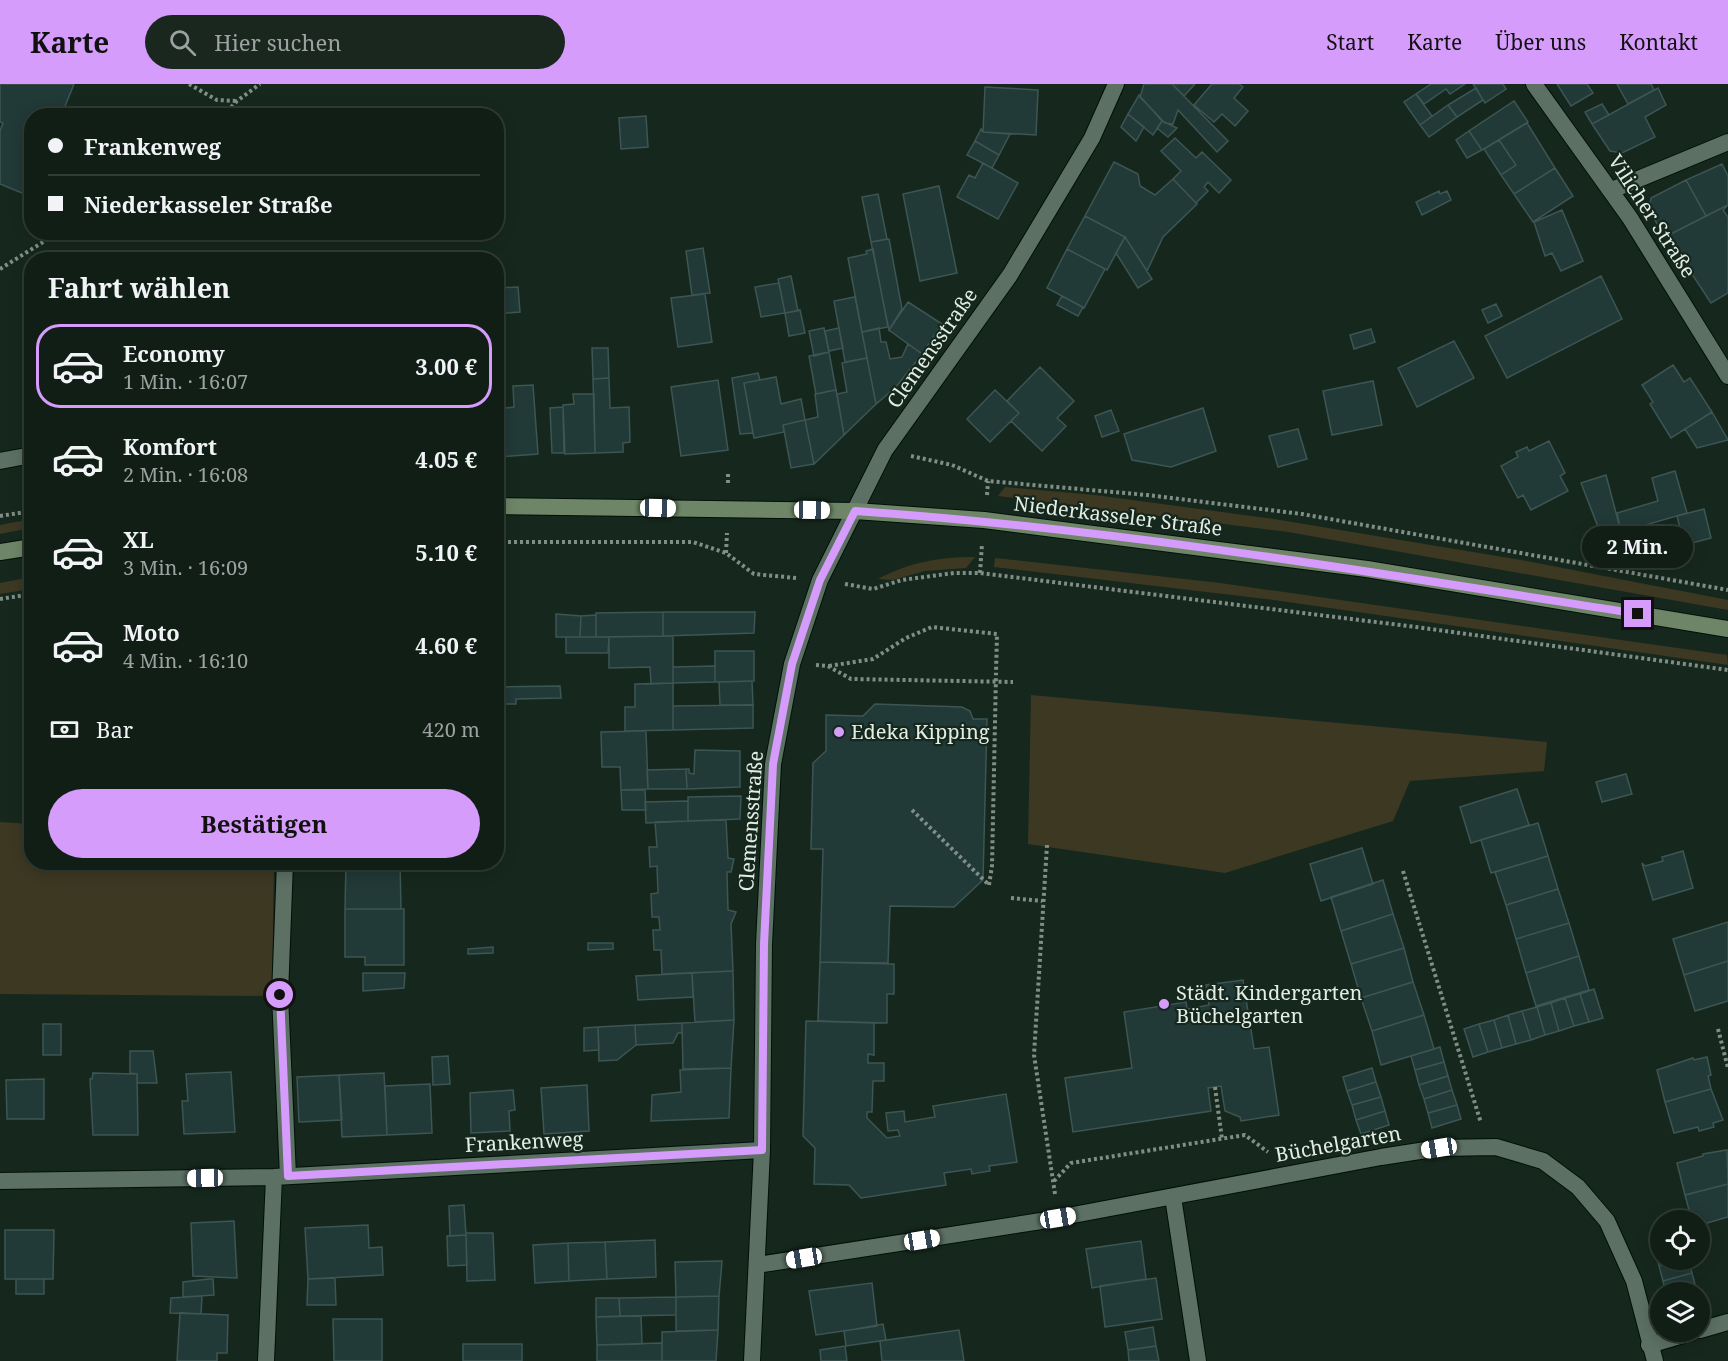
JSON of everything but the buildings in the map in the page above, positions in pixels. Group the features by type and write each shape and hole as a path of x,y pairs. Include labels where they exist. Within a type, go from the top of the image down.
{"main road":[{"name":"Niederkasseler Straße","path":"504,506 855,511 984,520 1367,569 1728,629"},
{"path":"0,552 24,548"}],"street":[{"name":"Clemensstraße","path":"752,1361 762,1150 764,944 773,764 792,664 820,580 885,450 1010,275 1092,138 1116,84"},
{"name":"Vilicher Straße","path":"1534,84 1612,190 1728,376"},
{"path":"1612,190 1728,142"},
{"path":"0,461 24,456"},
{"path":"266,1361 281,1176 280,995 285,870"},
{"name":"Büchelgarten","path":"757,1265 1058,1218 1281,1175 1439,1148 1488,1147 1544,1161 1578,1187 1607,1221 1634,1281 1655,1361"},
{"name":"Frankenweg","path":"0,1181 281,1176 762,1150"},
{"path":"1173,1197 1198,1361"},
{"path":"1710,1327 1728,1322"},
{"path":"1650,1345 1660,1342"}],"path":[{"path":"189,84 217,100 237,101"},
{"path":"230,108 260,84"},
{"path":"27,252 46,240"},
{"path":"0,269 24,254"},
{"path":"885,450 952,465 988,481 1147,495 1302,514 1728,590"},
{"path":"0,516 24,512"},
{"path":"504,542 693,542 726,553 754,574 820,580 873,589 902,580 954,573 980,573 1416,627 1728,670"},
{"path":"0,599 24,595"},
{"path":"792,664 828,666 873,659 906,639 932,627 997,634 992,866 989,885 912,810"},
{"path":"828,666 851,679 1013,682"},
{"path":"1047,845 1034,1055 1058,1218"},
{"path":"1403,871 1488,1147"},
{"path":"1011,898 1042,901"},
{"path":"1718,1029 1728,1068"},
{"path":"1215,1087 1222,1139"},
{"path":"1053,1181 1071,1163 1245,1135 1276,1158 1281,1175"}],"shaded area":[{"path":"1005,487 1095,495 1274,519 1521,560 1728,600 1728,610 1288,532 998,496"},
{"path":"24,520 24,529 0,534 0,525"},
{"path":"975,557 966,568 925,571 893,580 878,579 902,568 925,562"},
{"path":"995,558 1220,583 1727,655 1728,665 1274,600 994,567"},
{"path":"24,578 24,590 0,594 0,583"},
{"path":"1031,695 1547,742 1544,771 1410,781 1393,821 1225,873 1028,844"},
{"path":"0,822 24,824 24,870 274,870 272,996 0,994"}],"place":[{"name":"Edeka Kipping","path":"839,732"},
{"name":"Städt. Kindergarten Büchelgarten","path":"1164,1004"}],"route":[{"path":"280,995 288,1176 762,1150 764,944 773,764 792,664 820,580 855,511 984,520 1367,569 1638,614"}]}
